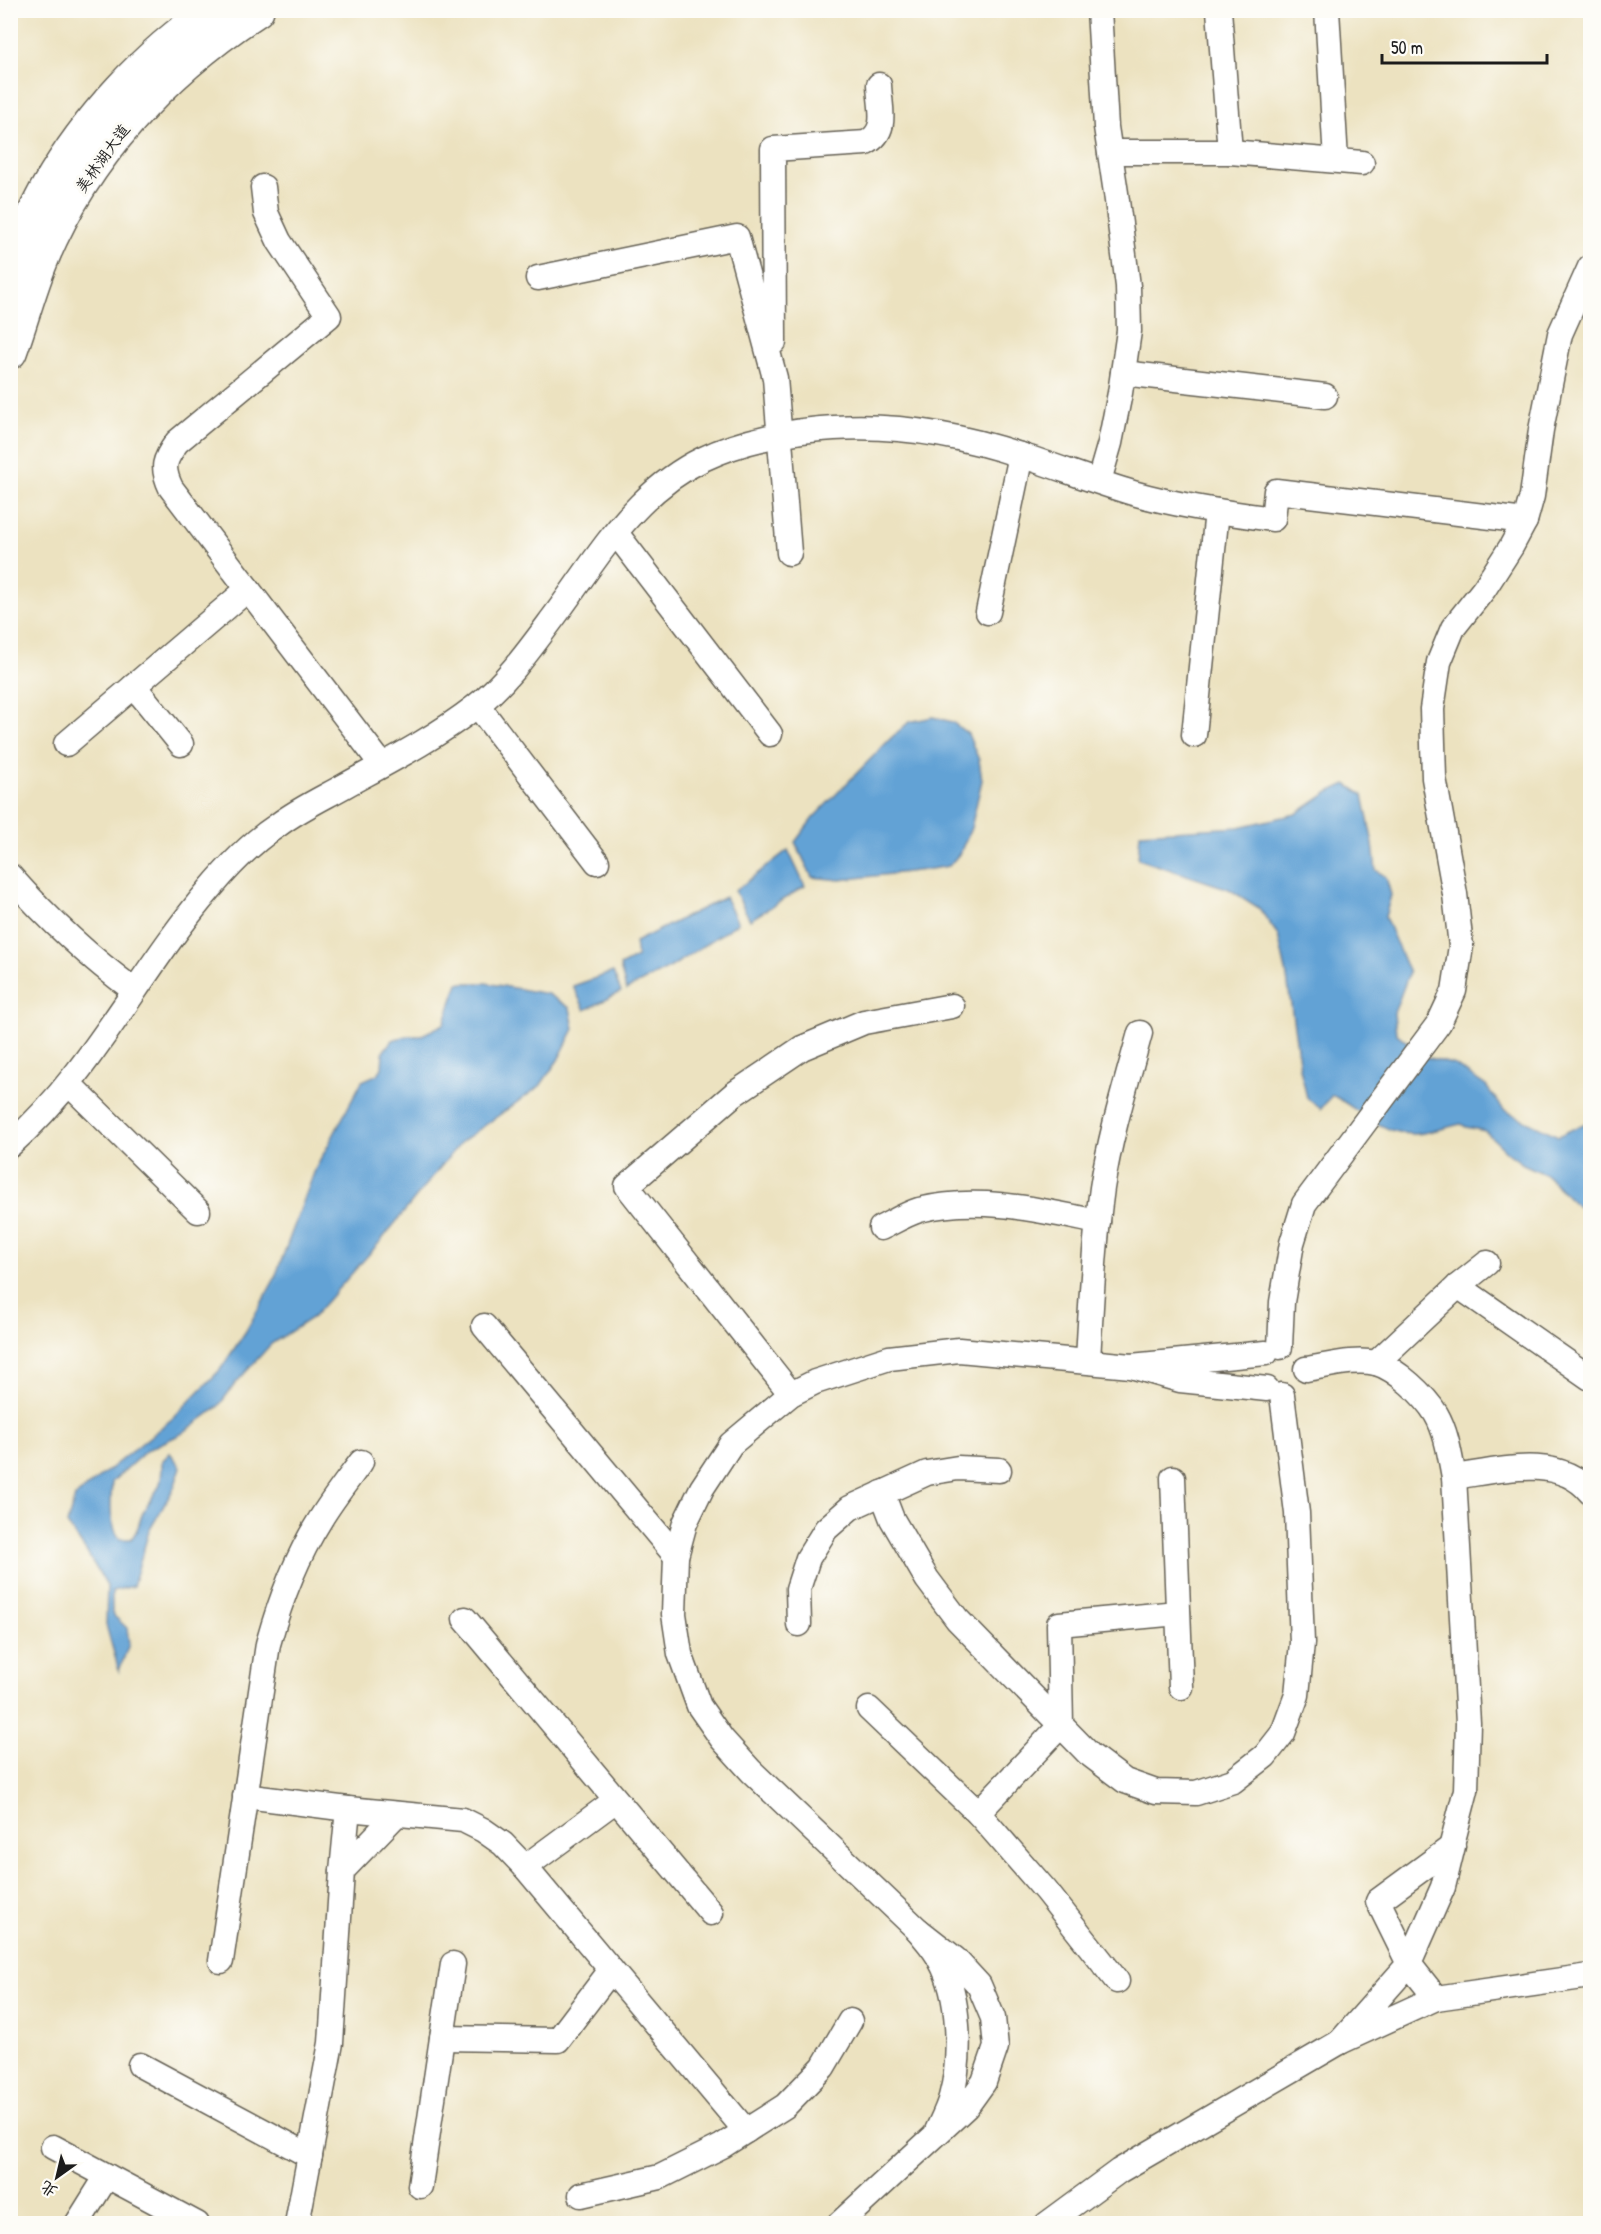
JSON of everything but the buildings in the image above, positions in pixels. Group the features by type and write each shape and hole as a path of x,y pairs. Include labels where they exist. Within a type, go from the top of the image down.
{"main road":[{"name":"美林湖大道","path":"10,266 47,188 89,127 128,82 153,58 212,10"},
{"name":"美林湖大道","path":"10,352 45,251 62,217 108,144 141,105 179,69 257,10"}],"street":[{"path":"1099,10 1106,127 1128,286 1129,331 1110,443 1099,481"},
{"path":"1219,10 1230,152"},
{"path":"1327,10 1336,160"},
{"path":"789,553 775,378 773,149 866,143 876,138 881,129 879,85"},
{"path":"1110,152 1230,152 1362,163"},
{"path":"263,187 266,213 279,241 329,316 177,442 167,457 164,473 171,488 382,765"},
{"path":"538,278 736,237 774,235"},
{"path":"736,237 775,378"},
{"path":"882,1493 892,1519 927,1579 957,1619 1089,1754 1125,1781 1156,1792 1197,1793 1233,1781 1265,1756 1282,1733 1298,1695 1302,1643 1297,1513 1274,1392 1262,1383 1259,1366 1273,1350 1292,1243 1304,1204 1439,1023 1454,991 1461,946 1455,894 1434,778 1432,709 1439,662 1453,627 1484,589 1525,521 1532,496 1541,430 1560,334 1590,267"},
{"path":"1123,373 1325,396"},
{"path":"10,1145 28,1130 69,1084 134,990 208,890 244,852 286,819 429,739 478,705 530,650 616,533 639,507 662,486 703,459 742,444 780,436 832,428 890,427 945,435 1021,455 1166,502 1217,511 1273,519 1276,491 1525,521"},
{"path":"988,612 1021,455"},
{"path":"1194,735 1217,511"},
{"path":"616,533 770,734"},
{"path":"66,744 248,589"},
{"path":"134,686 182,744"},
{"path":"478,705 597,862"},
{"path":"10,876 59,930 97,963 134,990"},
{"path":"792,1394 627,1186 734,1094 802,1048 864,1022 952,1006"},
{"path":"1088,1361 1102,1186 1140,1033"},
{"path":"69,1084 198,1211"},
{"path":"881,1228 918,1210 976,1202 1025,1207 1098,1222"},
{"path":"1377,1364 1458,1286 1487,1263"},
{"path":"1458,1286 1590,1378"},
{"path":"484,1326 676,1556"},
{"path":"839,2223 937,2131 966,2107 984,2082 996,2047 993,2018 979,1984 955,1959 918,1930 751,1771 722,1739 699,1706 680,1654 674,1614 676,1556 685,1523 698,1496 731,1444 792,1394 815,1382 890,1358 959,1350 1088,1361 1131,1366 1179,1380 1290,1394 1303,1384 1306,1369 1300,1355 1287,1348 1131,1366"},
{"path":"1306,1369 1358,1361 1377,1364 1392,1371 1413,1388 1436,1414 1447,1445 1454,1477 1468,1723 1466,1790 1451,1848 1378,1901 1409,1964 1436,1998"},
{"path":"221,1961 268,1644 277,1611 294,1569 320,1519 361,1462"},
{"path":"799,1624 798,1589 808,1558 826,1529 850,1508 927,1473 958,1468 999,1470"},
{"path":"1454,1477 1520,1468 1549,1469 1568,1475 1589,1487"},
{"path":"1173,1478 1181,1687"},
{"path":"978,1814 1061,1725 1059,1624 1178,1613"},
{"path":"465,1619 711,1913"},
{"path":"869,1709 978,1814 1046,1891 1117,1981"},
{"path":"245,1796 463,1820 483,1830 502,1844 525,1867 746,2131"},
{"path":"525,1867 616,1800"},
{"path":"297,2223 331,2043 348,1809"},
{"path":"342,1870 397,1814"},
{"path":"1340,2042 1409,1964 1443,1887 1453,1846 1451,1848"},
{"path":"918,1930 940,1960 952,1991 957,2032 956,2073 951,2098 937,2131"},
{"path":"420,2186 453,1964"},
{"path":"442,2038 558,2040 611,1970"},
{"path":"1047,2223 1119,2171 1340,2042 1436,1998 1590,1976"},
{"path":"581,2195 660,2177 722,2146 785,2106 823,2067 850,2021"},
{"path":"140,2065 310,2156"},
{"path":"53,2147 197,2223"},
{"path":"77,2223 107,2176"}],"water":[{"path":"933,717 952,722 968,734 979,760 982,780 971,828 960,853 949,866 925,870 840,880 812,877 795,842 813,818 909,722"},
{"path":"1346,784 1363,795 1376,870 1386,877 1391,895 1385,917 1409,973 1394,1013 1396,1033 1426,1057 1455,1065 1486,1086 1504,1110 1558,1136 1590,1121 1590,1215 1576,1205 1545,1174 1523,1164 1485,1131 1461,1124 1422,1133 1400,1133 1379,1125 1332,1095 1321,1109 1307,1098 1278,935 1259,908 1229,889 1138,859 1140,833 1239,827 1296,814 1329,792"},
{"path":"788,850 805,886 750,920 735,891"},
{"path":"725,897 738,923 671,967 626,990 620,966 637,957 635,942"},
{"path":"613,972 621,992 585,1010 573,986"},
{"path":"458,983 486,983 548,994 570,1008 574,1029 558,1060 540,1086 460,1143 379,1243 313,1317 271,1344 217,1408 181,1434 147,1450 112,1482 111,1512 116,1533 120,1539 131,1539 160,1483 162,1461 170,1453 181,1467 174,1488 149,1531 133,1586 112,1591 112,1614 127,1628 129,1644 119,1671 106,1625 107,1586 67,1524 75,1497 173,1418 220,1370 246,1331 274,1280 315,1170 362,1081 378,1074 382,1068 383,1052 392,1040 407,1036 420,1036 444,1024"}]}
